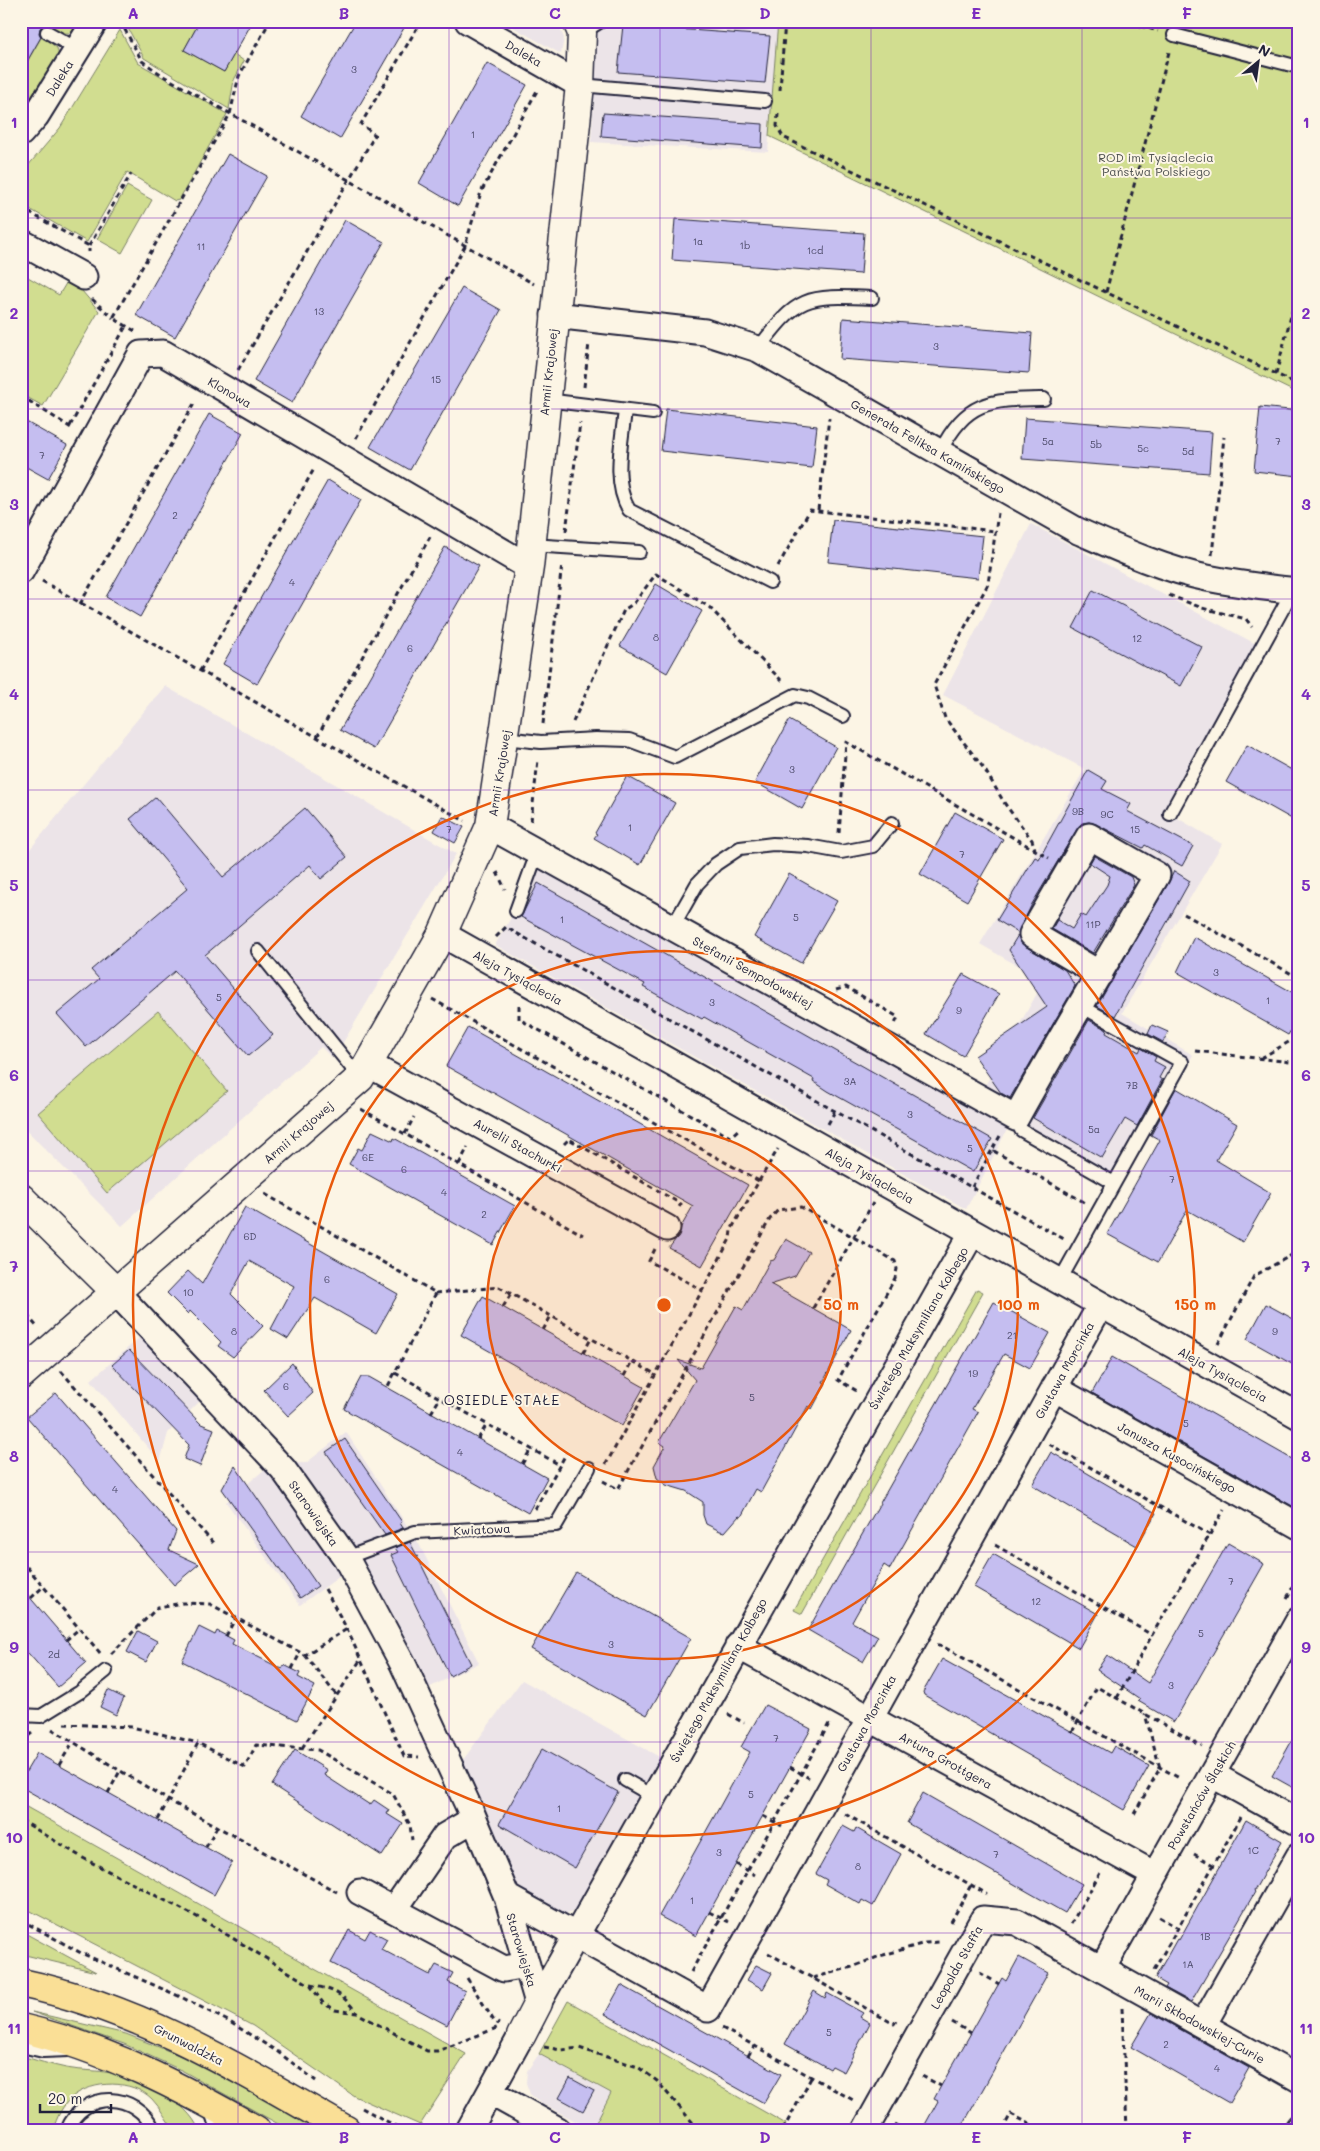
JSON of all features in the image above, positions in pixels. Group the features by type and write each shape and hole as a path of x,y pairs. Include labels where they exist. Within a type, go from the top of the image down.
{"main road":[{"name":"Grunwaldzka","path":"21,1983 71,1995 112,2008 171,2033 353,2118"},
{"path":"21,2028 94,2049 148,2072 256,2130"}],"street":[{"name":"Daleka","path":"21,133 36,116 95,21"},
{"name":"Daleka","path":"468,21 580,85"},
{"name":"Armii Krajowej","path":"23,1383 116,1292 364,1071 442,934 478,853 479,824 504,738 530,556 554,315 587,25"},
{"path":"21,242 84,277"},
{"name":"Generała Feliksa Kamińskiego","path":"554,315 706,332 758,349 1078,531 1160,564 1207,578 1296,591"},
{"name":"Klonowa","path":"28,574 141,354 163,353 530,556"},
{"name":"Stefanii Sempołowskiej","path":"479,824 537,852 672,928 1008,1127"},
{"path":"1008,1127 1100,974 1157,875 1089,836 1032,934 1100,974"},
{"name":"Aleja Tysiąclecia","path":"442,934 1100,1306 1299,1416"},
{"name":"Aurelii Stachurki","path":"364,1071 667,1228"},
{"name":"Starowiejska","path":"21,1198 116,1292 283,1469 346,1558 403,1664 474,1819 506,1897 538,2003"},
{"name":"Świętego Maksymiliana Kolbego","path":"469,2130 523,2037 538,2003 576,1934 972,1233"},
{"name":"Gustawa Morcinka","path":"576,1934 708,2009 1100,1306"},
{"name":"Janusza Kusocińskiego","path":"1054,1388 1299,1526"},
{"name":"Powstańców Śląskich","path":"1102,1969 1154,1875 1292,1610"},
{"name":"Artura Grottgera","path":"738,1646 1154,1875"},
{"path":"1212,1763 1252,1797 1299,1823"},
{"path":"394,1910 449,1832 474,1819"},
{"path":"1203,2025 1299,1856"},
{"path":"353,1894 394,1910 504,1969 527,1965"},
{"name":"Starowiejska","path":"506,1897 576,1934"},
{"name":"Leopolda Staffa","path":"865,2130 983,1919 1016,1922 1102,1969"},
{"name":"Marii Skłodowskiej-Curie","path":"1102,1969 1299,2079"},
{"path":"490,2092 558,2130"}],"lane":[{"path":"47,32 78,49"},
{"path":"1174,35 1299,67"},
{"path":"580,85 764,101"},
{"path":"758,349 791,309 818,297 872,298"},
{"path":"940,452 958,423 978,407 1000,399 1044,399"},
{"path":"546,400 653,413"},
{"path":"625,410 619,482 621,497 629,510 770,582"},
{"path":"530,556 639,552"},
{"path":"1170,814 1296,591"},
{"path":"504,738 540,742 629,740 675,757 796,695 808,698 843,716"},
{"path":"672,928 698,884 716,864 740,848 773,844 808,846 838,851 873,846 892,823"},
{"path":"516,911 537,852"},
{"path":"258,951 364,1071"},
{"path":"1059,1282 1182,1062 1081,1006"},
{"path":"1008,1127 1021,1130 1114,1183"},
{"name":"Kwiatowa","path":"346,1558 415,1532 556,1525 589,1468"},
{"path":"21,1715 41,1716 80,1692 106,1671"},
{"path":"625,1780 654,1796"},
{"path":"21,2046 43,2050 94,2049"},
{"path":"67,2130 79,2111 92,2102 100,2100 129,2104 142,2110 154,2130"},
{"path":"208,2103 217,2130"}],"path":[{"path":"112,21 124,28 142,61 230,114 540,288"},
{"path":"143,336 113,318 230,114 239,76 270,21"},
{"path":"234,377 375,135 361,124 421,21"},
{"path":"780,98 785,21"},
{"path":"1106,292 1174,35 1123,21"},
{"path":"354,442 464,246 481,192 550,68"},
{"path":"779,107 778,126 783,137 1299,385"},
{"path":"89,246 131,174"},
{"path":"1276,374 1299,285"},
{"path":"70,426 126,326"},
{"path":"80,604 195,402"},
{"path":"818,510 829,416"},
{"path":"1211,564 1224,437"},
{"path":"200,671 317,464"},
{"path":"770,582 810,510 995,531"},
{"path":"998,512 988,584 934,685 945,718 985,770 1005,804 1032,840 1035,849"},
{"path":"317,737 432,534"},
{"path":"28,574 317,737 479,824"},
{"path":"564,741 624,610 634,603 656,574 710,607 796,695"},
{"path":"838,851 846,742 1069,870"},
{"path":"478,853 492,861 516,911 506,928 492,941"},
{"path":"1184,914 1299,978"},
{"path":"506,928 1066,1240 1070,1233"},
{"path":"411,988 759,1181"},
{"path":"1260,1058 1299,1036"},
{"path":"1187,1051 1299,1063"},
{"path":"359,1108 583,1235"},
{"path":"971,1187 992,1150 1008,1127"},
{"path":"603,1470 730,1239 731,1230 782,1144"},
{"path":"992,1150 1086,1203"},
{"path":"264,1194 436,1293 499,1288 655,1374"},
{"path":"1082,1210 1090,1197"},
{"path":"813,1308 875,1198"},
{"path":"598,1478 618,1489 770,1220 778,1210 801,1208 895,1261 897,1269 895,1278 838,1380 862,1394"},
{"path":"1216,1346 1254,1276 1299,1251"},
{"path":"387,1388 436,1293"},
{"path":"503,1308 511,1294"},
{"path":"21,1308 44,1334"},
{"path":"543,1330 551,1316"},
{"path":"583,1353 591,1339"},
{"path":"624,1376 632,1361"},
{"path":"55,1364 213,1543"},
{"path":"395,1373 560,1465"},
{"path":"21,1434 23,1383"},
{"path":"431,1413 440,1398"},
{"path":"478,1439 486,1424"},
{"path":"1029,1433 1210,1535"},
{"path":"522,1464 531,1449"},
{"path":"525,1526 566,1454"},
{"path":"1117,1698 1228,1504"},
{"path":"973,1532 1152,1636"},
{"path":"21,1560 106,1659 158,1607 183,1603 210,1604 305,1655 337,1696"},
{"path":"1292,1610 1295,1583 1299,1582"},
{"path":"31,1598 44,1586"},
{"path":"325,1589 361,1658 404,1756 424,1757"},
{"path":"226,1636 236,1617"},
{"path":"66,1640 80,1628"},
{"path":"305,1655 347,1629"},
{"path":"934,1646 940,1645 1184,1781"},
{"path":"292,1669 300,1653"},
{"path":"302,1748 361,1658"},
{"path":"1072,1732 1097,1687 1145,1714 1212,1763"},
{"path":"1134,1814 1160,1768 1145,1714"},
{"path":"688,1977 831,1722"},
{"path":"61,1724 79,1723 132,1728 198,1743 245,1767 256,1745 318,1750 393,1794 410,1825 412,1842"},
{"path":"44,1725 168,1800 217,1827 353,1894"},
{"path":"21,1741 36,1730"},
{"path":"59,1765 73,1742"},
{"path":"158,1820 198,1743"},
{"path":"108,1792 120,1771"},
{"path":"1142,1991 1252,1797"},
{"path":"841,1812 988,1895"},
{"path":"21,1820 83,1858 201,1919 310,1985 332,1989 342,1995 357,2013"},
{"path":"206,1847 217,1827"},
{"path":"1068,1929 1102,1870"},
{"path":"949,1926 971,1885"},
{"path":"21,1920 81,1953 181,1996 228,2021 278,2052 321,2084"},
{"path":"935,1950 944,1934"},
{"path":"746,1941 894,2024 899,2016"},
{"path":"812,1978 925,1943 940,1942"},
{"path":"463,1971 494,2021 523,2037"},
{"path":"310,1985 323,2003 335,2010 357,2013 426,2051 438,2051 496,2027 561,2050 579,2048 638,2067 658,2081 699,2130"},
{"path":"1122,2007 1127,2130"},
{"path":"748,2056 754,2046"},
{"path":"783,2130 811,2078"},
{"path":"1002,2130 1010,2114 1041,2130"},
{"path":"353,2118 403,2130"},
{"path":"1052,2130 1053,2128 1057,2130"}],"shaded area":[{"path":"502,21 557,21 564,38 561,54"},
{"path":"585,21 778,21 768,152 591,142 597,53"},
{"path":"1031,524 1256,644 1167,812 1222,844 1122,1013 1193,1055 1122,1180 978,1098 1044,981 980,944 1085,769 943,695"},
{"path":"165,686 456,854 338,1051 331,1057 321,1047 122,1226 21,1125 21,860"},
{"path":"543,863 1009,1126 966,1209 495,945"},
{"path":"145,1333 208,1393 168,1433 160,1462 91,1380"},
{"path":"346,1432 419,1544 479,1663 406,1699 343,1574 300,1605 226,1502 271,1464 306,1463"},
{"path":"522,1680 663,1759 578,1908 561,1916 522,1895 507,1878 457,1768"},
{"path":"539,2054 611,2093 592,2130 540,2102 530,2094 526,2083 527,2071"}],"green space":[{"path":"51,21 84,21 75,30 63,33 48,25"},
{"path":"124,21 200,21 184,50 224,72 234,54 244,61 234,80 229,109 144,58"},
{"name":"ROD im. Tysiąclecia Państwa Polskiego","path":"778,21 1299,21 1299,394 769,136"},
{"path":"120,30 138,63 227,114 179,200 175,201 127,172 87,242 21,204 21,174 60,128"},
{"path":"42,36 57,48 59,56 21,118 21,72"},
{"path":"127,186 152,200 122,253 97,239"},
{"path":"21,273 59,295 68,280 76,284 99,311 43,406 21,394"},
{"path":"158,1011 227,1091 107,1193 38,1113"},
{"path":"977,1289 983,1292 802,1614 794,1610"},
{"path":"21,1804 466,2054 420,2125 354,2096 253,2026 21,1906"},
{"path":"21,1931 96,1972 21,1954"},
{"path":"568,2001 786,2124 783,2130 592,2130 611,2093 539,2054"},
{"path":"32,2012 126,2034 189,2059 320,2130 289,2130 183,2071 124,2044"},
{"path":"21,2056 66,2068 112,2073 150,2086 185,2109 199,2130 175,2130 152,2099 144,2092 123,2085 112,2084 91,2087 72,2097 60,2112 53,2130 21,2130"}],"building":[{"path":"21,21 51,21 40,28 39,33 41,37 21,72"},
{"path":"200,21 253,21 224,72 184,50"},
{"path":"356,21 408,21 340,139 301,116"},
{"path":"623,25 770,36 765,83 618,72"},
{"path":"487,63 527,85 458,206 419,183"},
{"path":"603,113 763,124 762,148 601,136"},
{"path":"228,154 267,176 175,337 136,315"},
{"path":"675,219 864,233 861,274 672,260"},
{"path":"345,220 384,242 292,403 254,381"},
{"path":"462,288 501,310 410,470 370,447"},
{"path":"843,318 1032,333 1029,373 840,359"},
{"path":"1260,407 1299,411 1299,476 1254,471"},
{"path":"666,409 817,426 812,468 661,451"},
{"path":"209,414 243,433 140,617 106,597"},
{"path":"1025,418 1212,432 1209,473 1022,459"},
{"path":"21,419 67,445 48,479 21,464"},
{"path":"328,480 361,500 257,684 223,664"},
{"path":"833,520 983,536 978,578 828,562"},
{"path":"445,547 479,566 374,749 340,730"},
{"path":"656,584 702,611 667,673 620,646"},
{"path":"1093,590 1202,647 1181,686 1073,628"},
{"path":"789,720 836,747 802,809 755,782"},
{"path":"1247,745 1299,774 1299,823 1226,782"},
{"path":"1088,770 1107,781 1102,789 1131,804 1127,811 1193,846 1182,866 1145,845 1143,848 1096,824 1082,823 1032,904 1018,933 997,920 1035,857 1039,859"},
{"path":"627,776 675,803 640,865 594,838"},
{"path":"156,797 223,877 305,808 347,857 321,879 310,865 205,955 273,1035 248,1056 175,971 86,1047 57,1014 99,979 91,970 188,888 130,819"},
{"path":"955,812 1003,839 967,901 920,874"},
{"path":"442,816 464,827 455,843 434,831"},
{"path":"1094,856 1131,877 1134,885 1093,953 1052,929 1057,920 1072,929 1081,914 1086,917 1107,885 1110,876 1090,863"},
{"path":"1174,871 1190,881 1115,1016 1097,1006"},
{"path":"789,874 837,901 801,963 754,937"},
{"path":"538,883 992,1139 973,1172 828,1091 813,1081 814,1079 704,1017 702,1019 643,987 645,984 521,917"},
{"path":"1018,935 1025,946 1065,970 1075,986 1010,1098 1001,1093 975,1056 1047,1007 1009,950"},
{"path":"1194,937 1299,996 1299,1017 1288,1035 1177,972"},
{"path":"963,974 999,994 963,1056 926,1034"},
{"path":"1089,1020 1107,1030 1106,1033 1139,1052 1141,1048 1156,1057 1154,1061 1165,1067 1159,1078 1162,1080 1137,1126 1125,1119 1102,1158 1033,1118"},
{"path":"1152,1025 1168,1032 1163,1042 1148,1034"},
{"path":"468,1027 748,1185 702,1266 669,1248 679,1235 681,1227 693,1206 446,1066"},
{"path":"1176,1088 1237,1124 1216,1160 1271,1193 1243,1242 1187,1210 1158,1262 1107,1234 1160,1140 1151,1135"},
{"path":"372,1131 393,1141 394,1138 515,1206 493,1245 349,1164 358,1148 362,1150"},
{"path":"245,1207 398,1294 376,1333 315,1298 288,1339 271,1329 294,1286 249,1261 231,1294 263,1326 233,1357 218,1346 221,1342 190,1311 188,1314 167,1293 188,1271 202,1284"},
{"path":"786,1239 809,1252 795,1276 770,1284 851,1330 823,1382 826,1383 812,1409 808,1406 761,1492 756,1489 741,1517 739,1516 725,1532 720,1531 706,1524 703,1515 703,1502 686,1491 666,1485 657,1478 654,1466 665,1446 659,1442 695,1380 678,1360 701,1368 736,1306 743,1310 770,1261 774,1260"},
{"path":"483,1296 644,1387 622,1426 461,1335"},
{"path":"994,1302 1050,1333 1030,1368 1004,1354 972,1409 978,1412 890,1569 884,1565 852,1622 878,1636 863,1662 808,1630"},
{"path":"1266,1304 1299,1322 1299,1368 1247,1339"},
{"path":"129,1350 201,1424 214,1429 200,1466 184,1459 189,1445 112,1365"},
{"path":"1112,1357 1299,1463 1299,1503 1296,1508 1092,1393"},
{"path":"292,1363 313,1393 288,1416 264,1390"},
{"path":"361,1377 369,1377 547,1478 528,1513 344,1409"},
{"path":"56,1393 176,1531 169,1550 199,1564 174,1585 27,1417"},
{"path":"345,1439 402,1522 400,1523 403,1528 385,1535 326,1452"},
{"path":"1051,1452 1156,1513 1137,1546 1032,1485"},
{"path":"235,1466 318,1586 300,1598 222,1489"},
{"path":"410,1542 471,1664 450,1676 391,1555 398,1552 395,1548"},
{"path":"1228,1543 1264,1564 1174,1722 1138,1701 1140,1699 1097,1670 1107,1655 1148,1683"},
{"path":"993,1554 1098,1614 1079,1648 974,1587"},
{"path":"576,1572 691,1638 647,1715 531,1649"},
{"path":"21,1587 86,1663 58,1687 21,1645"},
{"path":"199,1627 215,1635 217,1631 234,1640 232,1644 282,1669 284,1665 300,1673 298,1677 315,1686 297,1720 182,1661"},
{"path":"138,1631 157,1641 146,1662 127,1652"},
{"path":"942,1659 1110,1753 1114,1746 1149,1766 1124,1810 924,1695 923,1692"},
{"path":"108,1690 124,1698 116,1715 100,1707"},
{"path":"765,1705 811,1729 696,1936 659,1916 750,1752 741,1747"},
{"path":"1299,1728 1299,1791 1272,1776"},
{"path":"542,1749 618,1792 575,1868 499,1824"},
{"path":"295,1750 327,1770 324,1775 370,1805 374,1800 389,1810 387,1814 403,1824 382,1856 272,1785"},
{"path":"37,1753 232,1862 214,1895 21,1787 21,1780"},
{"path":"923,1793 1082,1884 1065,1913 907,1823"},
{"path":"1246,1820 1282,1841 1255,1892 1191,2002 1165,1988 1167,1985 1155,1978 1177,1939 1179,1940"},
{"path":"843,1826 854,1832 856,1828 901,1854 873,1906 862,1900 860,1904 825,1884 827,1880 816,1874"},
{"path":"349,1930 365,1939 370,1930 387,1939 381,1949 430,1975 436,1965 453,1973 448,1982 465,1991 447,2025 331,1963"},
{"path":"1019,1957 1048,1973 960,2130 922,2130 938,2101 934,2099 941,2086 1002,1978 1006,1981"},
{"path":"756,1965 772,1973 763,1989 747,1980"},
{"path":"621,1985 781,2074 764,2103 605,2014"},
{"path":"814,1991 825,1998 827,1993 863,2013 860,2017 870,2023 844,2072 832,2066 830,2069 785,2044"},
{"path":"1151,2013 1249,2068 1229,2103 1131,2047"},
{"path":"570,2078 594,2091 583,2111 559,2098"}],"district":[{"name":"OSIEDLE STAŁE","path":"502,1399"}]}
